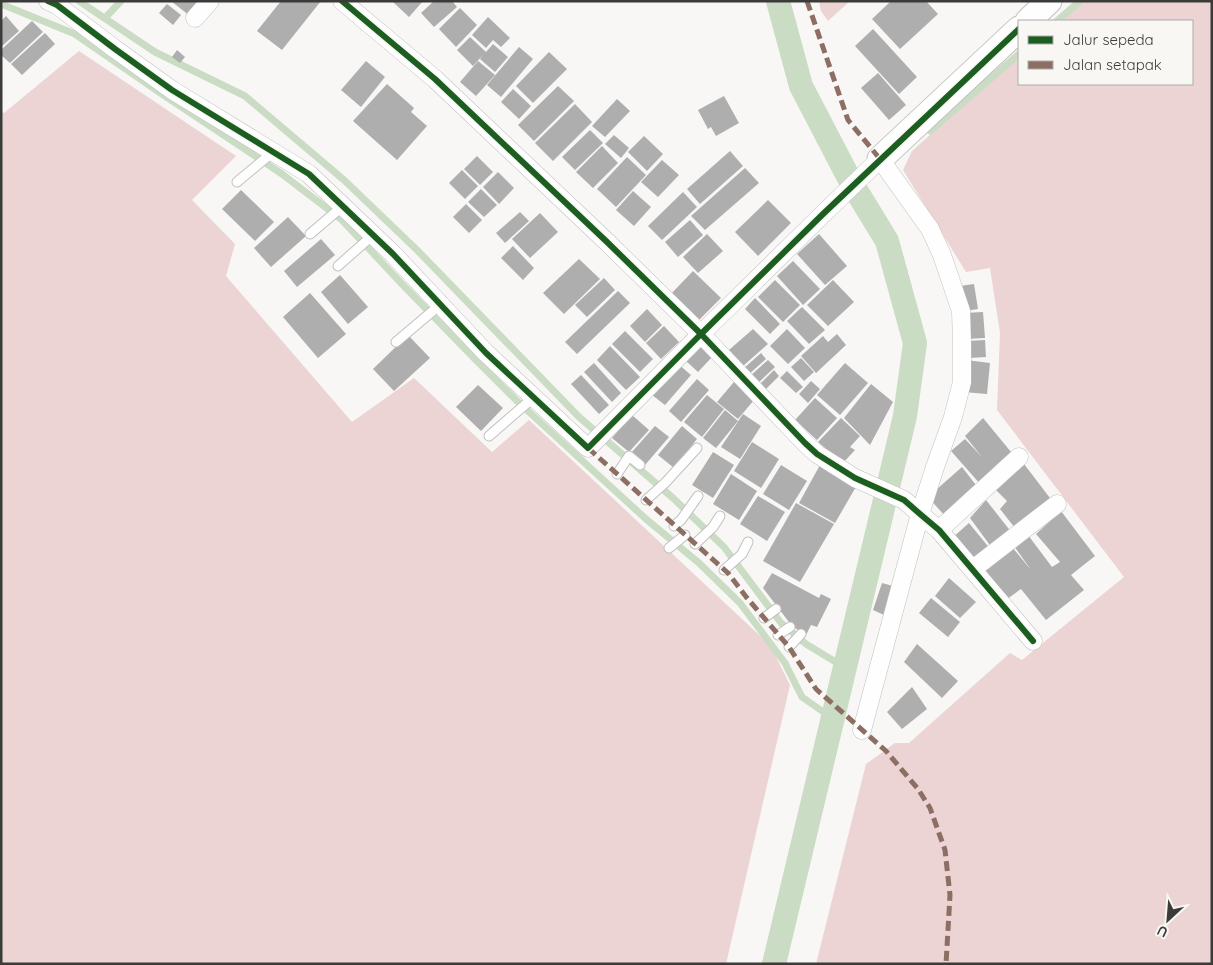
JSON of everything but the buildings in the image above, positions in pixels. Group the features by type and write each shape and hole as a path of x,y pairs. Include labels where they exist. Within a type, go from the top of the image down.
{"street":[{"path":"48,1 57,5 172,90 270,154 309,174 336,211 393,254 438,306 532,399 588,448 823,214 1018,30"},
{"path":"195,18 210,1"},
{"path":"342,1 436,79 606,241 701,334 817,454 855,478 904,500 940,530 1034,641"},
{"path":"1029,20 1049,1"},
{"path":"862,730 920,514 953,417 962,382 961,311 942,255 930,229 875,165"},
{"path":"940,530 1020,457"},
{"path":"973,569 1057,504"}],"lane":[{"path":"238,182 270,154"},
{"path":"310,234 336,211"},
{"path":"338,266 371,238"},
{"path":"396,342 438,306"},
{"path":"490,436 532,399"},
{"path":"648,497 665,483 697,448"},
{"path":"619,471 629,456 640,465"},
{"path":"677,523 698,496"},
{"path":"697,542 713,527 720,516"},
{"path":"670,547 683,536"},
{"path":"726,568 742,554 748,542"},
{"path":"790,646 801,635"}],"shaded area":[{"path":"819,1 850,1 828,21 821,11"},
{"path":"1079,1 1212,1 1212,964 816,964 866,764 895,743 909,743 1010,653 1022,660 1124,577 997,410 1000,333 990,268 966,272 903,170 912,151 1018,56 1018,85 1193,85 1193,20 1058,20"},
{"path":"79,51 236,156 192,200 235,244 226,276 352,422 414,378 492,452 529,420 770,645 790,685 726,964 1,964 1,111 4,113"}],"waterway":[{"path":"79,1 155,52 245,96 344,180 417,250 579,417 673,498 724,547 781,623 806,644 844,667"},
{"path":"105,18 121,1"},
{"path":"774,964 905,416 915,343 887,241 851,182 801,86 778,1"},
{"path":"1058,20 1080,1"},
{"path":"1,4 75,34 282,174 342,220 517,401 646,519 699,563 740,603 785,663 802,697 832,718"},
{"path":"930,131 1018,55"}],"marked path":[{"path":"807,1 848,120 880,159"},
{"path":"588,448 728,573 789,647 816,689 886,751 918,789 930,808 945,850 950,895 946,964"}],"cycle path":[{"path":"48,1 57,5 172,90 309,174 393,254 486,353 588,448 701,334 817,454 855,478 904,500 939,530 1033,641"},
{"path":"342,1 435,79 701,334 823,214 1018,30"}]}
